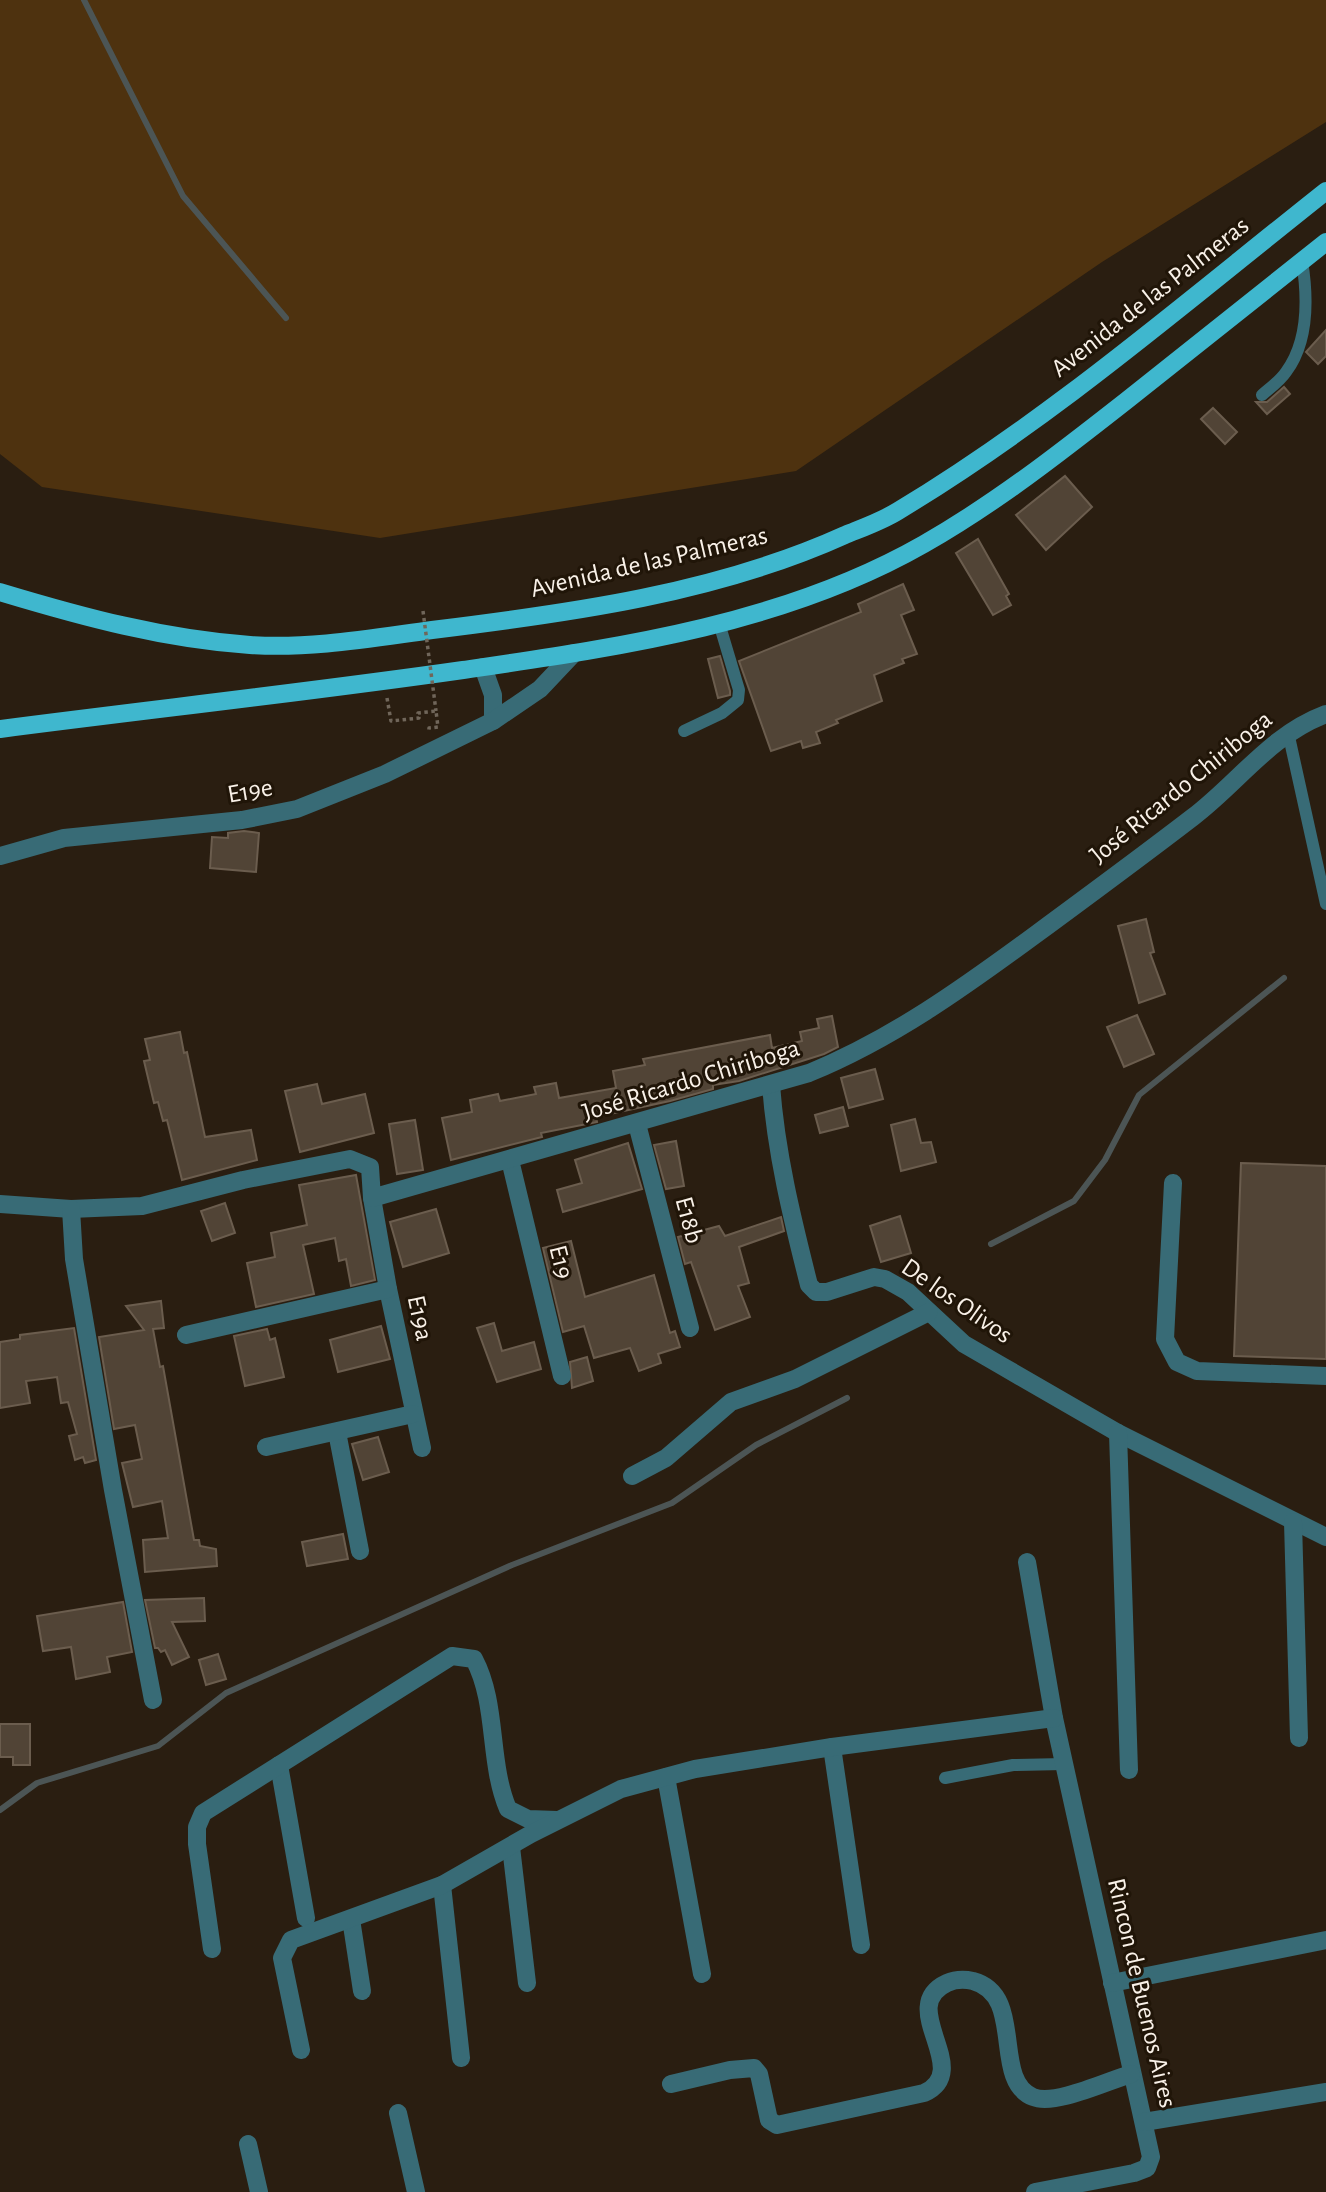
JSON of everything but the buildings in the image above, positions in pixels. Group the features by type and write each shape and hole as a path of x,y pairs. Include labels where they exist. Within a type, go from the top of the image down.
{"main road":[{"name":"Avenida de las Palmeras","path":"0,592 97,621 183,639 254,645 320,645 606,604 727,577 808,552 895,513 1031,424 1326,191"},
{"path":"0,729 574,653 674,635 768,610 845,583 923,545 1025,480 1326,242"}],"street":[{"name":"E19e","path":"0,856 64,838 242,820 297,809 385,774 493,721 540,689 574,653"},
{"path":"484,667 493,695 493,721"},
{"name":"José Ricardo Chiriboga","path":"372,1198 637,1124 771,1084 853,1055 967,986 1196,815 1258,756 1288,732 1299,724 1326,714"},
{"name":"De los Olivos","path":"771,1084 774,1127 786,1193 808,1285 816,1292 827,1292 874,1278 885,1279 908,1292 964,1343 1118,1433 1326,1537"},
{"name":"E18b","path":"637,1124 690,1328"},
{"path":"0,1204 71,1209 142,1206 243,1180 350,1159 370,1167 372,1198"},
{"name":"E19","path":"510,1160 562,1376"},
{"path":"1173,1183 1165,1339 1177,1362 1197,1370 1326,1376"},
{"name":"E19a","path":"372,1198 387,1289 422,1448"},
{"path":"71,1209 76,1273 153,1700"},
{"path":"186,1335 387,1289"},
{"path":"632,1476 666,1458 731,1402 795,1379 929,1312"},
{"path":"267,1447 413,1414"},
{"path":"337,1432 360,1551"},
{"path":"1118,1433 1129,1770"},
{"path":"1293,1522 1299,1738"},
{"name":"Rincon de Buenos Aires","path":"1027,1562 1054,1718 1151,2157 1147,2168 1092,2187 1035,2192"},
{"path":"212,1949 197,1844 197,1827 202,1812 452,1656 474,1658 484,1677 500,1791 508,1809 528,1819 561,1819"},
{"path":"301,2050 282,1965 283,1951 298,1937 442,1885 621,1789 666,1777 832,1747 1054,1718"},
{"path":"832,1747 861,1945"},
{"path":"279,1765 306,1918"},
{"path":"666,1777 702,1974"},
{"path":"511,1847 527,1983"},
{"path":"442,1885 461,2058"},
{"path":"351,1919 362,1991"},
{"path":"1112,1983 1326,1940"},
{"path":"671,2084 730,2070 754,2068 760,2074 769,2120 777,2125 925,2093 939,2083 943,2073 928,2018 929,2006 941,1987 960,1979 985,1985 997,1996 1016,2080 1031,2096 1040,2098 1068,2095 1131,2074"},
{"path":"1144,2122 1326,2092"},
{"path":"398,2113 416,2192"},
{"path":"248,2144 259,2192"}],"lane":[{"path":"1262,395 1286,372 1301,341 1308,295 1302,261"},
{"path":"684,731 722,713 738,700 739,690 719,623"},
{"path":"1288,732 1326,904"},
{"path":"945,1778 1013,1765 1064,1764"}],"path":[{"path":"423,611 438,727"},
{"path":"391,721 419,718 418,713 436,710"}],"shaded area":[{"path":"0,0 1326,0 1326,122 1102,262 796,471 380,538 42,487 0,454"}],"waterway":[{"path":"84,0 183,196 286,318"},
{"path":"991,1244 1074,1201 1105,1160 1139,1095 1284,978"},
{"path":"0,1810 37,1783 158,1746 226,1693 512,1565 672,1503 756,1445 847,1398"}]}
